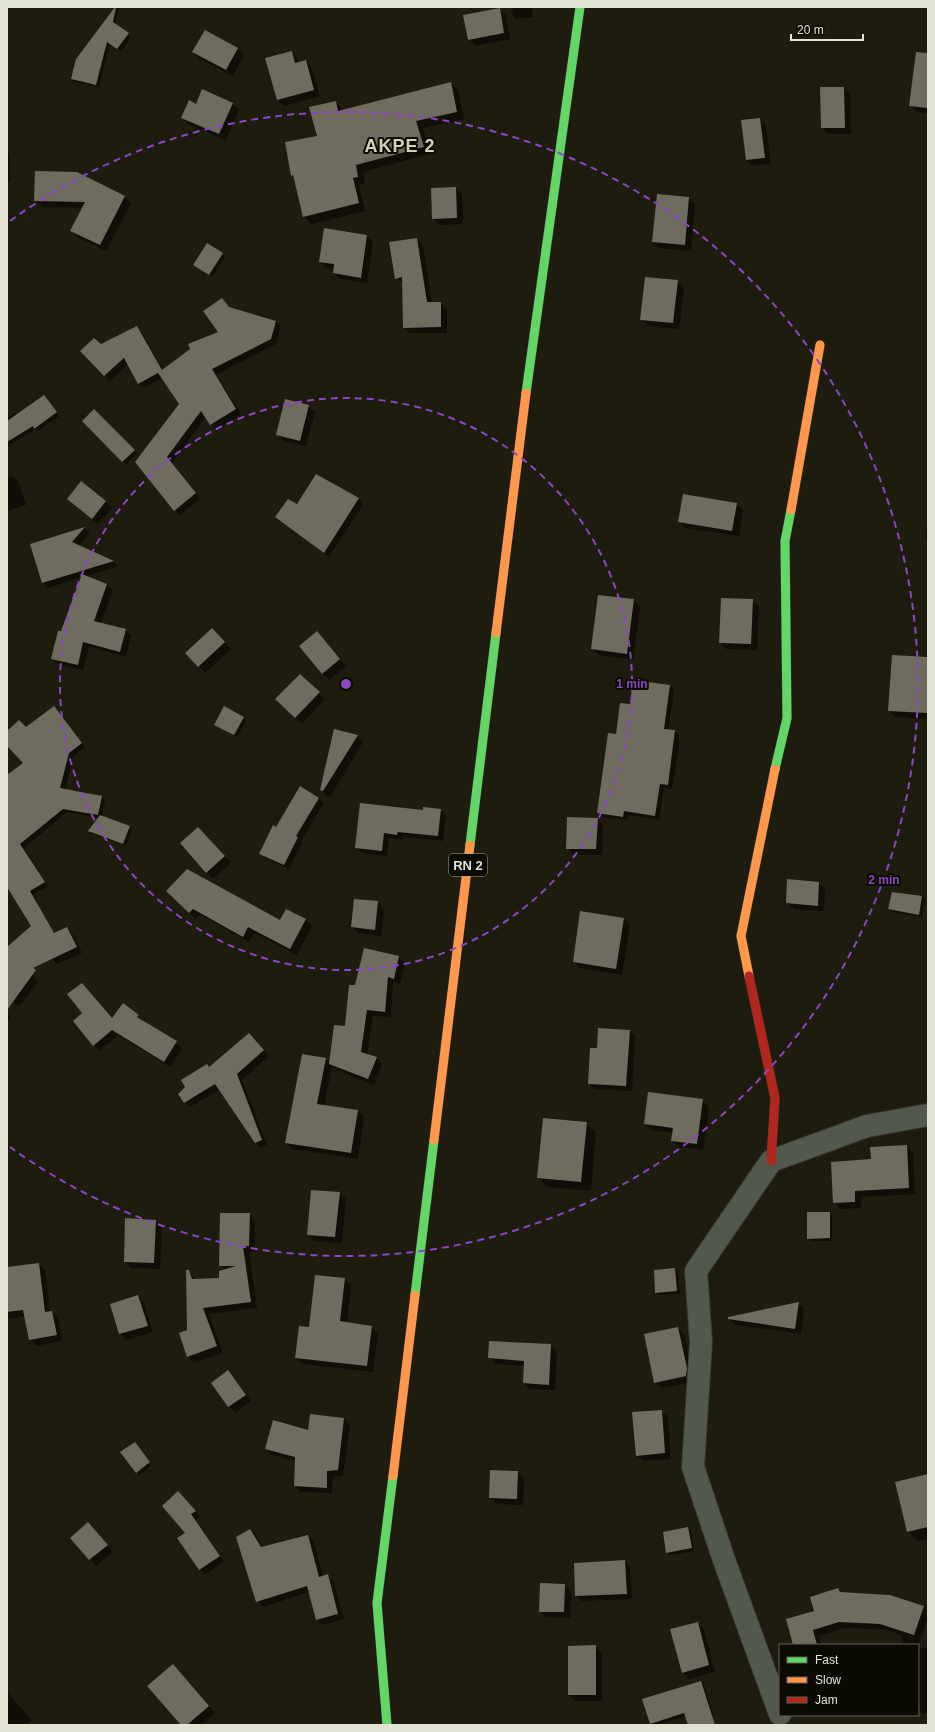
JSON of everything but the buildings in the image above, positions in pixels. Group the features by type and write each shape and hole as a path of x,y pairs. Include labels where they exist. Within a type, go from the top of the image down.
{"main road":[{"name":"RN 2","path":"387,1725 377,1602 523,414 580,7"},
{"path":"772,1161 775,1098 741,936 765,814 787,718 784,541 820,345"}],"street":[{"path":"779,1711 724,1560 693,1467 701,1342 696,1272 772,1161 867,1126 928,1115"}],"traffic: fast":[{"path":"526,393 580,7"},
{"path":"775,769 787,718 785,541 791,510"},
{"path":"470,845 496,633"},
{"path":"415,1295 434,1140"},
{"path":"387,1725 377,1603 393,1476"}],"traffic: slow":[{"path":"791,510 820,345"},
{"path":"496,633 526,393"},
{"path":"749,976 741,936 775,769"},
{"path":"434,1140 470,845"},
{"path":"393,1476 415,1295"}],"traffic: jam":[{"path":"749,976 775,1098 771,1161"}],"district":[{"name":"AKPE 2","path":"400,146"}]}
